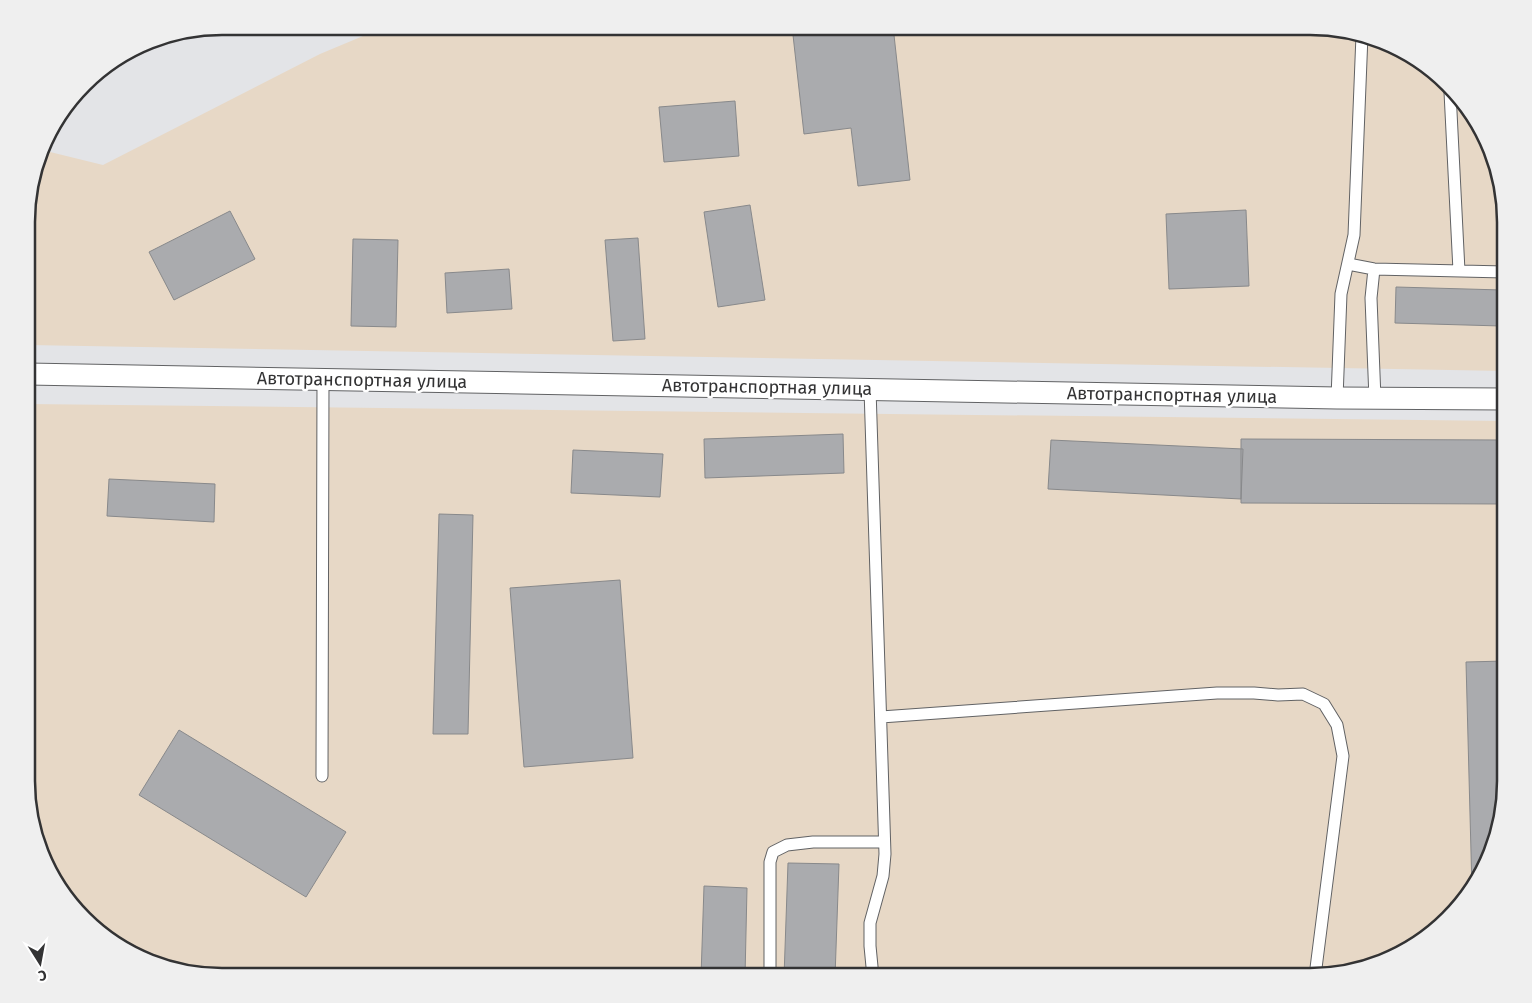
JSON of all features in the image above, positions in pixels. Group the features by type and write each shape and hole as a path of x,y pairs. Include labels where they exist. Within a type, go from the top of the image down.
{"street":[{"name":"Автотранспортная улица","path":"35,374 1375,399 1497,399"}],"lane":[{"path":"1337,398 1341,294 1354,235 1362,42"},
{"path":"1450,98 1459,271"},
{"path":"1348,264 1374,269 1497,272"},
{"path":"1374,269 1371,298 1375,399"},
{"path":"322,776 323,379"},
{"path":"870,389 884,842 883,876 870,924 872,968"},
{"path":"881,717 1217,693 1303,694 1324,704 1337,725 1342,756 1316,968"},
{"path":"770,968 770,862 773,852 787,845 813,842 884,842"}],"shaded area":[{"path":"365,35 1323,35 1359,41 1393,54 1414,66 1433,81 1466,118 1483,150 1491,173 1497,209 1497,371 35,345 35,209 41,173 48,152 103,165 320,54"},
{"path":"35,404 1497,421 1497,794 1491,830 1478,864 1466,885 1433,922 1414,937 1382,954 1359,962 1323,968 209,968 173,962 139,949 118,937 81,904 66,885 54,864 41,830 35,794"}],"building":[{"path":"793,35 894,35 910,180 858,186 851,128 804,134"},
{"path":"735,101 739,156 664,162 659,107"},
{"path":"750,205 765,300 718,307 704,212"},
{"path":"1246,210 1249,286 1169,289 1166,214"},
{"path":"230,211 255,259 174,300 149,252"},
{"path":"638,238 645,339 613,341 605,240"},
{"path":"353,239 398,240 396,327 351,326"},
{"path":"509,269 512,309 447,313 445,273"},
{"path":"1396,287 1497,290 1497,326 1395,323"},
{"path":"843,434 844,473 705,478 704,439"},
{"path":"1241,439 1497,440 1497,504 1241,503"},
{"path":"1051,440 1243,449 1241,499 1048,489"},
{"path":"573,450 663,454 660,497 571,493"},
{"path":"109,479 215,484 214,522 107,516"},
{"path":"439,514 473,515 468,734 433,734"},
{"path":"620,580 633,758 524,767 510,588"},
{"path":"1497,661 1497,794 1491,830 1483,853 1472,876 1466,662"},
{"path":"179,730 346,832 306,897 139,795"},
{"path":"788,863 839,864 835,968 784,968"},
{"path":"704,886 747,888 745,968 701,968"}]}
